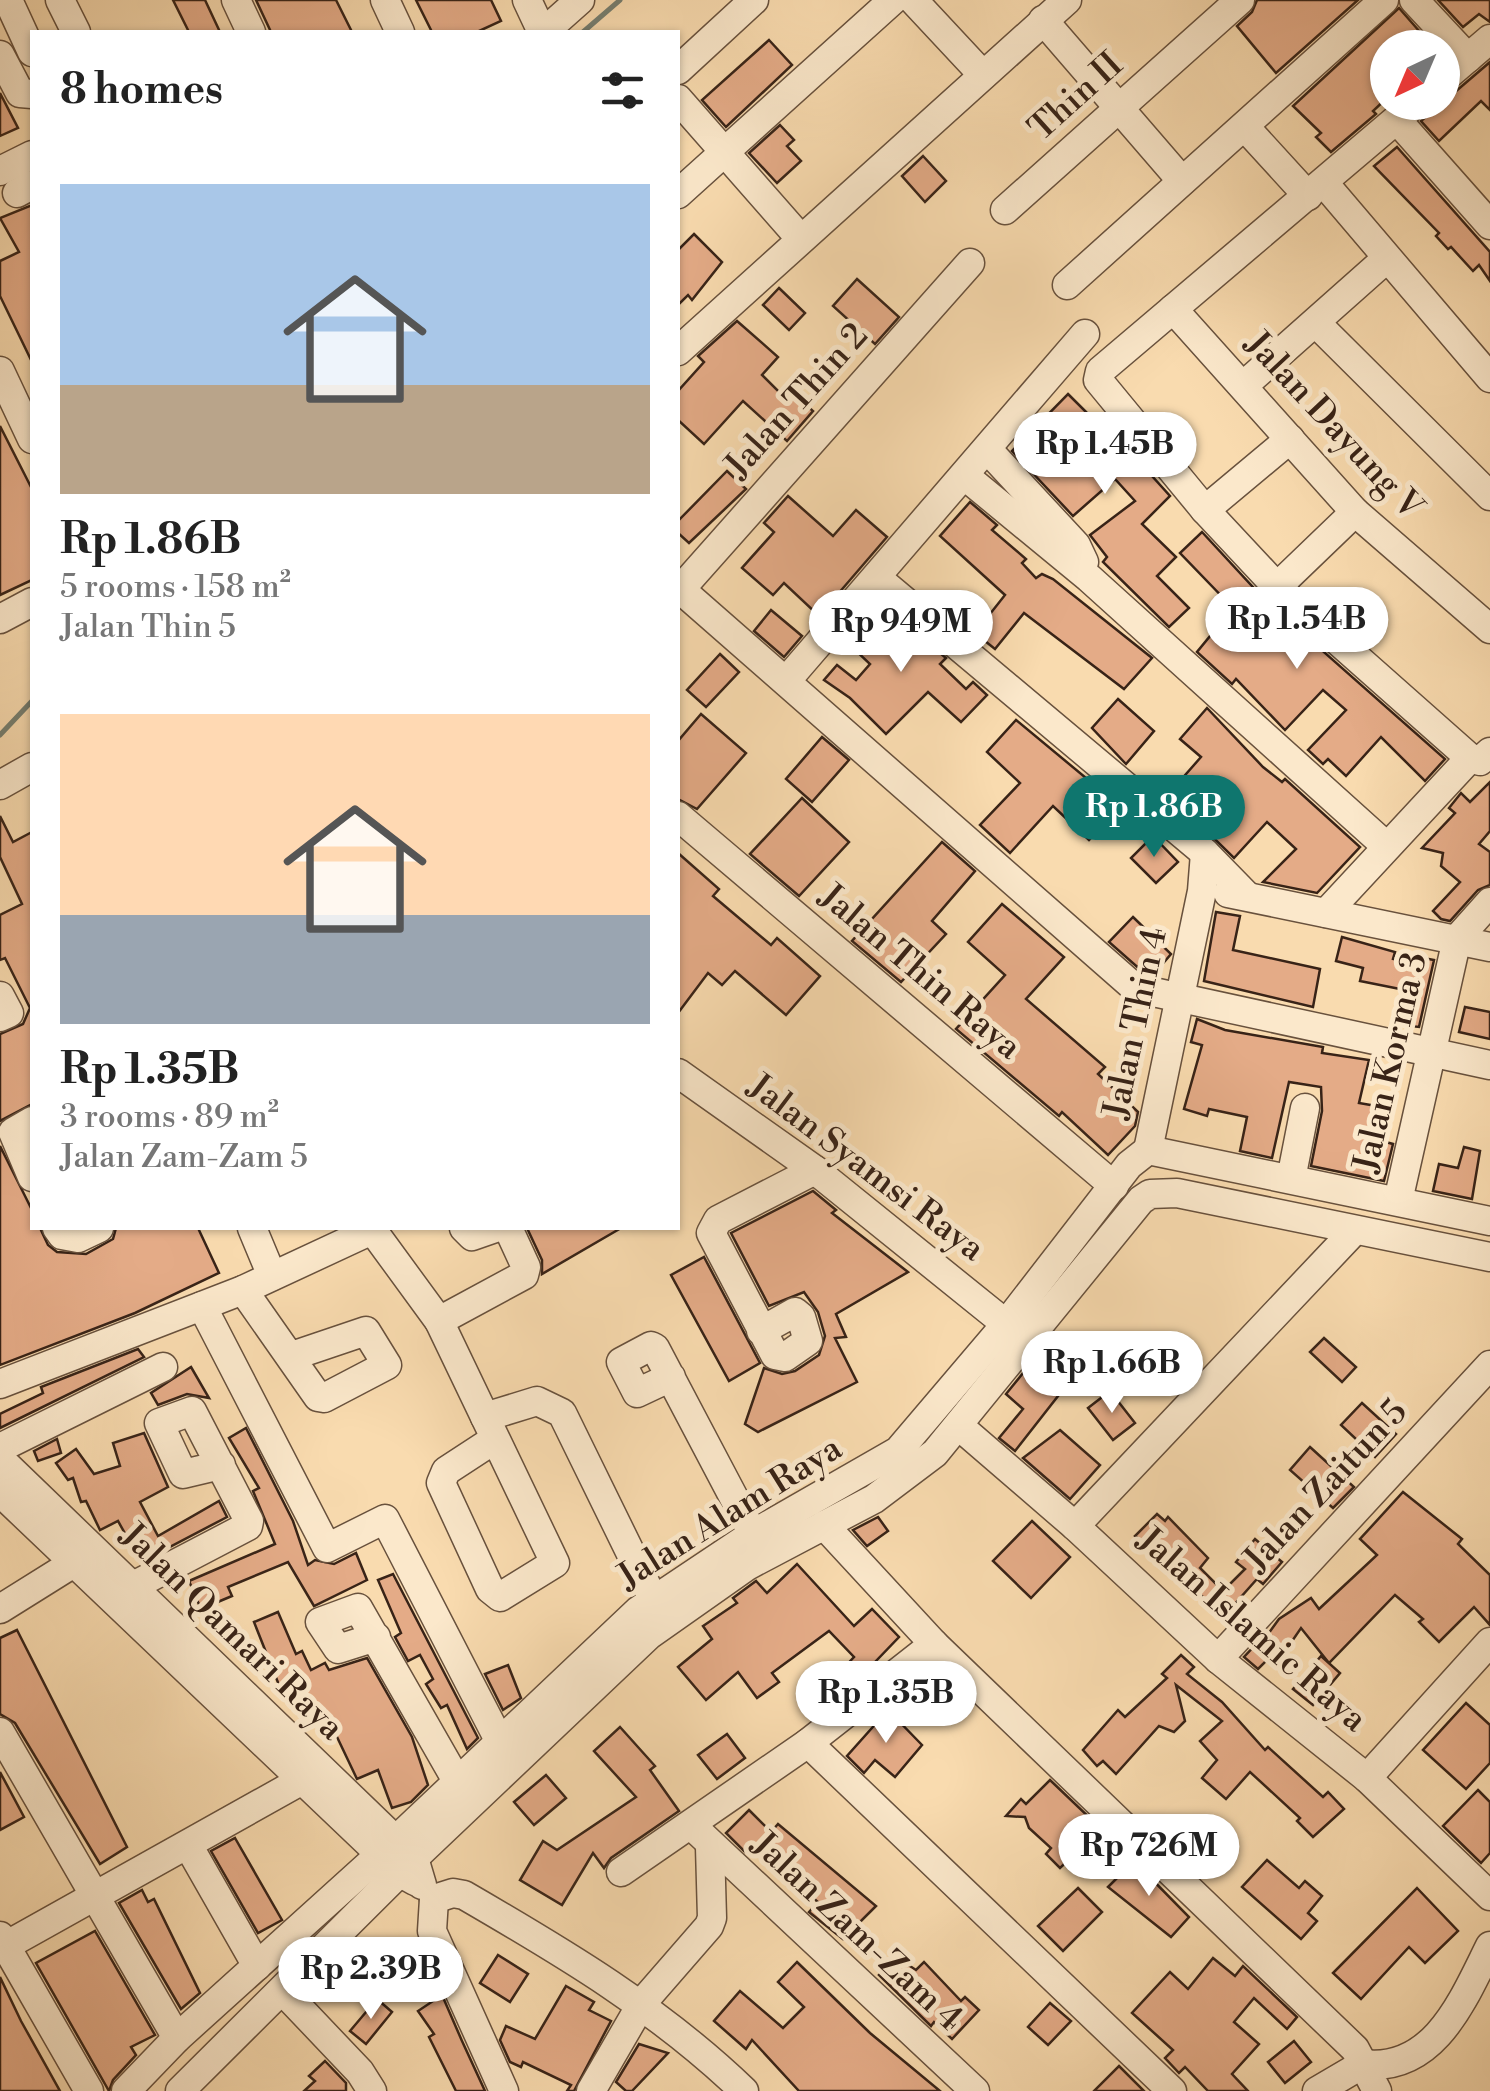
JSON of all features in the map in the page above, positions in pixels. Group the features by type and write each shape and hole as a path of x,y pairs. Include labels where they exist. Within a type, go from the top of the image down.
{"street":[{"path":"60,0 75,30"},
{"path":"236,0 250,30"},
{"path":"385,0 399,30"},
{"path":"527,0 542,30"},
{"path":"545,30 580,0"},
{"path":"680,68 754,0"},
{"path":"680,192 892,0"},
{"path":"913,0 983,76"},
{"path":"680,349 1067,0"},
{"name":"Thin II","path":"1005,210 1240,0"},
{"path":"1067,285 1384,0"},
{"path":"1414,0 1468,58"},
{"path":"5,8 30,49"},
{"path":"1044,20 1182,182"},
{"path":"1460,65 1490,39"},
{"path":"0,55 20,93 30,94"},
{"path":"680,101 800,238"},
{"path":"1326,912 1386,844 1480,755 1277,587 1205,510 1098,380 1100,371 1397,120"},
{"path":"1414,120 1490,225"},
{"path":"1245,127 1386,259 1490,378"},
{"path":"16,183 30,158"},
{"path":"1243,386 1386,259"},
{"name":"Jalan Thin 2","path":"680,590 970,263"},
{"name":"Jalan Dayung V","path":"1173,309 1354,512 1487,619"},
{"path":"1316,324 1490,496"},
{"path":"787,680 1086,334"},
{"path":"0,370 30,435"},
{"path":"1205,510 1290,439"},
{"path":"988,450 1076,545 1089,578"},
{"path":"965,476 1089,578 1386,844"},
{"path":"1277,587 1354,512"},
{"path":"877,578 1206,852 1246,895"},
{"path":"680,592 787,680 1132,985 1490,1065"},
{"path":"0,618 30,603"},
{"path":"0,785 30,775"},
{"name":"Jalan Thin Raya","path":"680,818 1114,1186"},
{"name":"Jalan Thin 4","path":"1148,1150 1202,891 1206,852"},
{"path":"1202,891 1246,895 1490,946"},
{"path":"1458,939 1490,902"},
{"name":"Jalan Korma 3","path":"1398,1201 1458,939"},
{"path":"0,996 9,1013 0,1017"},
{"name":"Jalan Syamsi Raya","path":"680,1074 815,1170 1006,1324"},
{"path":"1291,1179 1305,1108"},
{"path":"30,1122 13,1132 30,1172"},
{"path":"1148,1150 1490,1221"},
{"name":"Jalan Alam Raya","path":"408,1868 457,1781 500,1740 754,1534 898,1451 1006,1324 1136,1157 1148,1150"},
{"path":"761,1331 712,1234 713,1228 718,1220 815,1170"},
{"path":"180,2091 580,1697 659,1611 824,1525 914,1472 959,1426 1133,1208 1150,1194 1178,1193 1490,1257"},
{"path":"58,1230 62,1235 78,1238 95,1230"},
{"path":"253,1230 272,1276"},
{"path":"0,1384 243,1290 369,1230"},
{"path":"372,1230 439,1321 490,1428 555,1564 500,1597 490,1590 441,1480 490,1428 537,1400 562,1414 659,1611"},
{"path":"466,1230 472,1236 489,1230"},
{"path":"439,1321 524,1275 526,1267 509,1230"},
{"path":"1076,1526 1354,1231"},
{"path":"243,1290 292,1356"},
{"path":"202,1306 327,1548 384,1519 500,1740"},
{"name":"Jalan Zaitun 5","path":"1218,1659 1490,1365"},
{"path":"3,1470 163,1367"},
{"path":"670,1377 754,1534"},
{"name":"Jalan Islamic Raya","path":"959,1426 1076,1526 1218,1659 1367,1778 1490,1896"},
{"path":"120,1593 246,1529 248,1522 221,1466"},
{"name":"Jalan Qamari Raya","path":"3,1470 82,1558 408,1868"},
{"path":"824,1525 934,1644 1355,2049 1377,2091"},
{"path":"0,1608 82,1558"},
{"path":"376,1636 457,1781"},
{"path":"1367,1778 1490,1642"},
{"path":"621,1872 808,1742 934,1644"},
{"path":"0,1732 178,2038"},
{"path":"808,1742 1172,2091"},
{"path":"89,2091 2,1944 311,1776"},
{"name":"Jalan Zam-Zam 4","path":"691,1825 710,1847 975,2091"},
{"path":"188,1845 257,1966"},
{"path":"591,2091 642,2003 712,1918 710,1847"},
{"path":"126,2091 257,1966 408,1868"},
{"path":"408,1868 464,1895 642,2003 744,2091"},
{"path":"408,1868 432,1931 508,2086"},
{"path":"1317,2091 1363,2064 1384,2066 1417,2055 1447,2024 1490,1946"},
{"path":"283,1991 360,2072 372,2091"}],"building":[{"path":"173,0 205,0 219,30 188,30"},
{"path":"256,0 336,0 351,30 270,30"},
{"path":"416,0 491,0 501,21 481,30 431,30"},
{"path":"1257,0 1358,0 1276,73 1237,26 1252,12"},
{"path":"1438,0 1490,0 1490,22 1479,14 1463,27"},
{"path":"1399,8 1418,30 1375,30"},
{"path":"1370,35 1370,119 1331,152 1316,137 1321,133 1293,106"},
{"path":"769,40 792,65 726,127 702,100"},
{"path":"1490,62 1490,110 1481,101 1439,141 1421,121 1460,120 1460,88"},
{"path":"0,93 18,128 0,136"},
{"path":"780,125 794,140 787,146 801,161 777,183 749,153"},
{"path":"1397,147 1490,252 1490,281 1479,265 1473,271 1451,247 1448,249 1436,236 1439,233 1374,166"},
{"path":"923,156 946,181 925,202 902,176"},
{"path":"30,206 30,358 0,296 0,261 19,252 0,218"},
{"path":"694,234 722,262 692,300 688,295 680,303 680,248"},
{"path":"857,279 899,317 875,344 833,306"},
{"path":"779,288 805,313 789,330 763,305"},
{"path":"737,321 778,357 762,375 782,395 788,388 813,411 787,441 743,401 704,444 680,422 680,389 704,362 698,356"},
{"path":"1068,394 1092,418 1096,414 1170,496 1142,524 1176,557 1157,576 1189,608 1169,627 1103,562 1107,557 1090,535 1135,501 1115,479 1073,516 1012,451"},
{"path":"0,426 30,485 30,581 0,595"},
{"path":"727,471 746,489 689,543 680,535 680,519"},
{"path":"788,496 833,536 856,510 887,537 819,616 784,583 773,595 742,568 774,532 764,523"},
{"path":"970,502 997,525 992,530 1026,559 1022,563 1036,578 1042,574 1053,579 1152,658 1124,689 1024,613 995,649 975,633 1005,595 940,536"},
{"path":"1202,532 1265,600 1445,759 1425,781 1381,737 1346,776 1328,759 1323,764 1308,750 1346,710 1323,690 1285,730 1236,679 1232,684 1197,652 1233,608 1180,553"},
{"path":"885,607 946,658 940,664 966,689 973,682 987,695 961,722 928,692 886,734 850,698 824,680 837,665 856,680 870,664 852,647"},
{"path":"771,610 802,636 784,657 754,631"},
{"path":"720,654 739,672 706,707 687,690"},
{"path":"1118,699 1154,731 1126,764 1092,728"},
{"path":"1207,708 1263,767 1282,782 1285,779 1360,847 1317,893 1263,882 1296,849 1267,822 1234,858 1185,810 1190,805 1172,790 1201,757 1180,739"},
{"path":"701,714 746,753 697,809 680,800 680,739"},
{"path":"1016,720 1121,807 1089,840 1053,806 1010,853 980,825 1020,783 987,752"},
{"path":"822,737 849,760 812,802 786,779"},
{"path":"1490,782 1490,831 1479,844 1490,852 1490,885 1478,890 1450,921 1441,919 1433,911 1460,882 1441,866 1443,853 1422,848 1455,813 1449,808 1461,793 1470,802"},
{"path":"802,798 849,842 799,896 750,854"},
{"path":"0,816 13,842 30,833 30,1008 5,958 0,960 0,915 22,904 0,857"},
{"path":"1153,836 1178,862 1156,883 1131,858"},
{"path":"942,842 975,871 932,921 946,934 901,982 852,941"},
{"path":"680,855 719,889 713,896 771,945 777,938 820,976 786,1015 735,971 722,985 708,973 680,1010"},
{"path":"1002,904 1064,957 1026,999 1105,1067 1098,1074 1138,1112 1135,1126 1108,1155 1062,1112 1059,1116 956,1029 1005,975 968,942"},
{"path":"1216,912 1240,916 1233,950 1320,969 1313,1007 1204,981"},
{"path":"1133,917 1171,954 1154,974 1143,972 1109,942"},
{"path":"1342,937 1395,952 1393,959 1421,967 1423,958 1434,960 1419,1027 1410,1026 1415,992 1360,981 1363,968 1336,961"},
{"path":"1465,1007 1490,1012 1490,1039 1459,1032"},
{"path":"30,1008 30,1105 0,1121 0,1034 23,1024"},
{"path":"1197,1019 1225,1030 1323,1047 1322,1053 1369,1060 1359,1103 1388,1108 1382,1141 1393,1144 1384,1181 1311,1166 1322,1111 1321,1087 1289,1082 1272,1158 1240,1151 1247,1117 1209,1109 1207,1116 1184,1109 1202,1045 1191,1042"},
{"path":"0,1146 30,1206 30,1230 41,1230 48,1245 57,1252 86,1254 113,1239 115,1230 199,1230 219,1273 135,1313 0,1365"},
{"path":"1464,1147 1480,1151 1472,1199 1433,1191 1439,1164 1458,1168"},
{"path":"813,1191 836,1210 832,1213 908,1272 836,1314 846,1337 835,1338 857,1382 758,1432 745,1424 764,1368 782,1374 795,1371 819,1355 825,1336 818,1312 804,1292 769,1306 731,1233"},
{"path":"528,1230 618,1230 542,1274 542,1260"},
{"path":"704,1257 760,1363 729,1381 671,1275"},
{"path":"1324,1338 1356,1367 1342,1382 1310,1352"},
{"path":"1049,1341 1070,1360 1075,1356 1089,1366 1065,1393 1062,1391 1015,1451 999,1438 1023,1409 1006,1394"},
{"path":"138,1349 144,1357 0,1428 0,1414 43,1393 41,1387"},
{"path":"191,1367 209,1398 187,1394 158,1405 151,1393"},
{"path":"1110,1391 1135,1423 1113,1440 1088,1408"},
{"path":"1362,1403 1396,1434 1375,1457 1341,1425"},
{"path":"246,1428 293,1521 308,1565 315,1560 334,1564 356,1553 367,1580 314,1606 288,1562 228,1587 232,1596 201,1609 189,1581 275,1544 253,1491 259,1488 229,1438"},
{"path":"1060,1430 1100,1465 1070,1499 1023,1458"},
{"path":"144,1433 168,1487 140,1502 158,1536 219,1501 227,1517 141,1562 118,1521 100,1530 86,1501 81,1502 73,1478 68,1480 56,1463 76,1449 94,1474 120,1466 113,1443"},
{"path":"57,1439 61,1453 38,1461 34,1451"},
{"path":"1310,1447 1354,1487 1333,1508 1290,1470"},
{"path":"1403,1492 1462,1539 1458,1544 1490,1575 1490,1625 1474,1607 1439,1642 1419,1622 1423,1619 1395,1595 1329,1663 1301,1628 1286,1650 1281,1646 1258,1669 1244,1657 1263,1641 1279,1619 1311,1598 1319,1609 1377,1555 1360,1539"},
{"path":"1157,1514 1165,1521 1168,1517 1208,1558 1200,1568 1223,1591 1245,1569 1236,1562 1255,1539 1282,1562 1263,1584 1257,1579 1224,1616 1135,1536"},
{"path":"878,1517 888,1531 867,1546 853,1530"},
{"path":"1032,1521 1070,1557 1031,1598 993,1561"},
{"path":"797,1564 854,1626 872,1609 899,1637 851,1687 838,1674 854,1657 829,1631 772,1673 779,1682 757,1698 738,1672 706,1700 678,1667 712,1639 703,1626 737,1603 733,1598 756,1581 767,1593"},
{"path":"393,1574 478,1738 467,1749 447,1705 441,1708 426,1684 433,1679 420,1655 408,1661 395,1637 401,1633 378,1580"},
{"path":"278,1612 296,1654 302,1651 311,1670 325,1663 329,1670 367,1658 412,1737 428,1785 411,1802 392,1808 378,1770 357,1779 328,1718 310,1724 302,1700 293,1704 284,1683 279,1685 254,1622"},
{"path":"17,1630 127,1847 100,1864 15,1723 0,1714 0,1638"},
{"path":"1181,1655 1194,1667 1187,1674 1222,1702 1265,1750 1268,1747 1323,1797 1328,1792 1344,1809 1313,1837 1297,1821 1300,1818 1250,1772 1226,1799 1202,1778 1217,1760 1200,1741 1222,1721 1176,1685 1185,1721 1174,1732 1159,1726 1116,1774 1103,1761 1097,1766 1083,1750 1118,1710 1125,1717 1167,1678 1162,1674"},
{"path":"1321,1656 1340,1673 1313,1705 1293,1689"},
{"path":"508,1665 521,1698 503,1710 485,1674"},
{"path":"1466,1703 1490,1725 1490,1763 1466,1789 1423,1750"},
{"path":"888,1710 922,1745 895,1777 875,1760 864,1773 847,1756"},
{"path":"620,1727 655,1766 650,1770 679,1811 611,1858 604,1868 593,1853 562,1905 520,1880 543,1841 557,1850 636,1797 594,1751"},
{"path":"727,1734 745,1758 717,1779 698,1755"},
{"path":"0,1772 24,1817 0,1830"},
{"path":"546,1775 566,1798 534,1825 514,1802"},
{"path":"1050,1780 1093,1821 1067,1847 1074,1855 1060,1868 1046,1854 1051,1848 1029,1828 1025,1817 1006,1816 1021,1799 1026,1804"},
{"path":"1478,1790 1490,1802 1490,1853 1481,1863 1443,1826"},
{"path":"749,1810 771,1832 778,1824 876,1906 843,1939 809,1912 818,1902 752,1845 745,1852 726,1833"},
{"path":"235,1838 282,1920 258,1933 211,1851"},
{"path":"1267,1860 1299,1888 1305,1881 1322,1896 1308,1913 1317,1921 1301,1939 1242,1887"},
{"path":"1134,1861 1189,1917 1171,1937 1108,1887"},
{"path":"1078,1888 1102,1912 1063,1951 1038,1926"},
{"path":"1417,1888 1458,1931 1425,1963 1409,1947 1361,1999 1333,1973"},
{"path":"142,1890 148,1902 154,1899 200,1993 181,2009 119,1903"},
{"path":"95,1931 155,2035 131,2047 136,2055 113,2080 109,2091 36,1963"},
{"path":"498,1955 528,1974 510,2002 480,1983"},
{"path":"896,1957 916,1970 924,1962 961,2001 965,1997 979,2010 952,2039 934,2022 931,2026 879,1975"},
{"path":"1213,1958 1235,1976 1243,1966 1297,2017 1287,2029 1254,1998 1234,2022 1259,2044 1232,2074 1248,2091 1208,2091 1185,2067 1179,2073 1165,2058 1173,2050 1132,2013 1170,1972 1188,1989"},
{"path":"797,1962 870,2033 940,2091 799,2091 752,2040 746,2049 714,2021 740,1991 783,2028 804,2007 778,1982"},
{"path":"0,1977 21,2021 60,2091 0,2091"},
{"path":"566,1986 594,2002 589,2010 611,2021 574,2091 567,2091 571,2085 523,2062 521,2067 510,2062 500,2040 506,2026 535,2039"},
{"path":"442,1995 485,2091 456,2091 429,2037 434,2034 418,2011"},
{"path":"377,1999 392,2012 366,2044 350,2031"},
{"path":"1050,2003 1071,2021 1048,2045 1028,2027"},
{"path":"1294,2041 1311,2062 1285,2083 1268,2062"},
{"path":"639,2044 668,2053 632,2091 626,2091 616,2082"},
{"path":"325,2061 346,2083 346,2091 304,2091 315,2081 309,2076"},
{"path":"1119,2066 1144,2091 1094,2091"}],"waterway":[{"path":"585,30 620,0"},
{"path":"0,735 30,703"}]}
